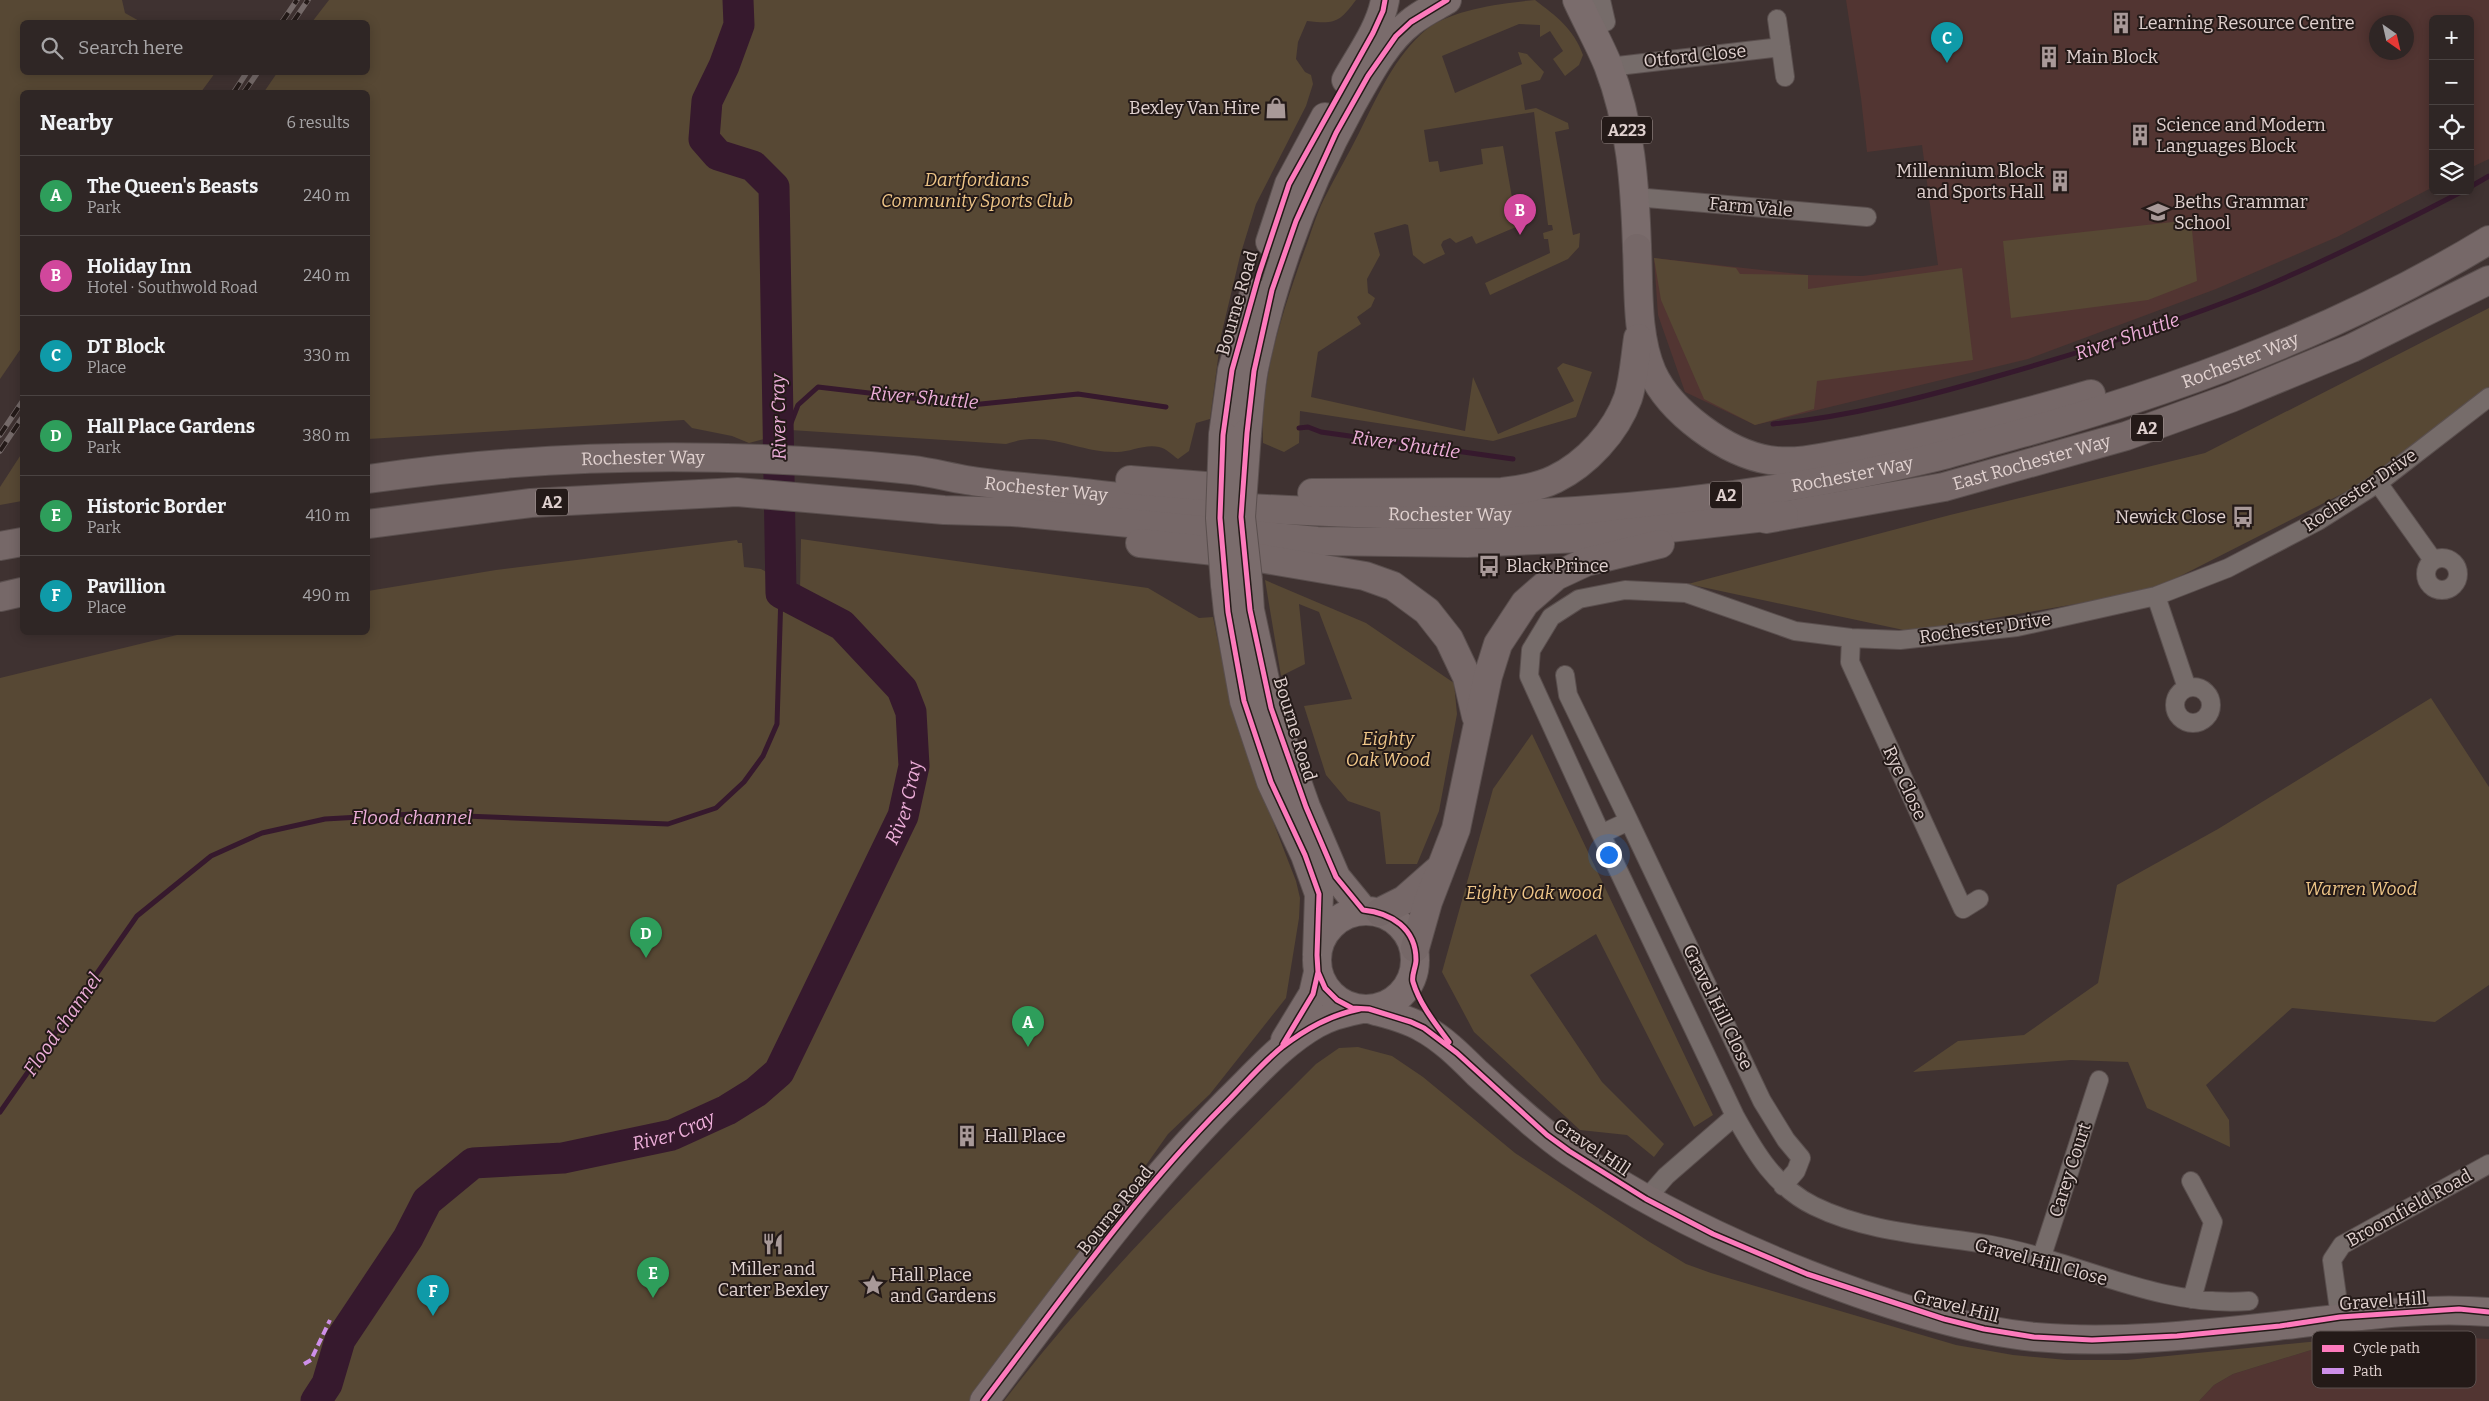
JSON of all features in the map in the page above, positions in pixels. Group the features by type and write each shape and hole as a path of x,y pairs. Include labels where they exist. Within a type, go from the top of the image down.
{"highway":[{"path":"1641,321 1652,372 1660,387 1703,431 1740,453 1770,460 1802,461 1921,439 2089,395 2198,360 2302,318 2489,236"},
{"name":"Rochester Way","path":"370,479 428,470 552,460 735,458 811,461 919,471 968,481 1188,504 1439,516 1571,512 1670,503 1781,488 1931,458 2094,413 2218,371 2368,306 2442,269 2489,240"},
{"name":"A223","path":"1637,248 1641,321"},
{"name":"East Rochester Way","path":"1784,515 1944,487 2126,436 2231,398 2352,348 2489,280"},
{"path":"919,471 969,467 1289,493 1502,492 1527,489 1554,480 1585,459 1610,431 1627,399 1641,321"},
{"name":"Rochester Way","path":"370,524 531,503 737,492 944,510 1013,512 1317,541 1467,543 1582,538 1784,515"},
{"path":"944,510 1020,528 1224,552 1345,572 1365,576 1393,586 1427,611 1449,639 1467,677 1478,722"},
{"path":"1415,948 1428,902 1444,865 1456,829 1488,676 1498,644 1525,604 1556,576 1586,562 1784,515"},
{"path":"0,546 20,542"},
{"path":"0,597 20,592"},
{"path":"1371,911 1404,900 1444,865"}],"main road":[{"name":"Bourne Road","path":"1235,434 1232,370 1259,274 1289,184 1373,33 1383,11 1385,0"},
{"name":"Bourne Road","path":"1371,911 1336,877 1306,807 1271,708 1250,610 1236,582 1220,518 1235,434 1254,371 1272,290 1296,221 1336,133 1368,76 1396,36 1411,22 1447,0"},
{"name":"A223","path":"1560,0 1592,10 1630,147 1635,197 1637,248"},
{"name":"Bourne Road","path":"1236,582 1228,612 1244,701 1271,782 1305,856 1319,894 1317,963 1312,994 1281,1048"},
{"path":"1371,911 1402,925 1415,948 1416,959 1412,979 1396,1000 1386,1006 1366,1009 1352,1008 1337,1000 1325,988 1317,963 1320,941 1327,929 1337,920 1349,913 1371,911"},
{"name":"Gravel Hill","path":"1412,979 1424,1008 1457,1053"},
{"name":"Bourne Road","path":"984,1401 1121,1220 1190,1140 1281,1048 1322,1021 1341,1013 1366,1009"},
{"name":"Gravel Hill","path":"1366,1009 1411,1022 1424,1028 1457,1053 1547,1135 1569,1151 1646,1199 1713,1234 1807,1274 1882,1300 1984,1329 2034,1337 2092,1340 2177,1336 2280,1326 2340,1317 2459,1310 2489,1312"}],"street":[{"path":"1777,19 1785,77"},
{"name":"Otford Close","path":"1609,67 1781,47"},
{"name":"Farm Vale","path":"1635,197 1867,217"},
{"name":"Rochester Drive","path":"1538,695 1529,676 1531,650 1551,617 1579,599 1625,590 1686,593 1795,632 1851,638 1900,640 2017,627 2156,596 2228,568 2318,521 2378,483 2489,397"},
{"path":"2378,483 2433,560"},
{"path":"2156,596 2187,688"},
{"name":"Rye Close","path":"1851,638 1850,662 1963,909 1979,899"},
{"name":"Gravel Hill Close","path":"1565,675 1568,695 1762,1101 1786,1140 1801,1158 1796,1171 1783,1186"},
{"name":"Gravel Hill Close","path":"1538,695 1601,834 1735,1116 1756,1154 1783,1186 1812,1205 1844,1218 1905,1234 1992,1246 2162,1294 2221,1303 2249,1301"},
{"path":"1601,834 1629,821"},
{"name":"Carey Court","path":"2041,1259 2099,1080"},
{"path":"1646,1199 1666,1176 1735,1116"},
{"name":"Broomfield Road","path":"2340,1317 2332,1260 2342,1245 2489,1164"},
{"path":"2191,1181 2213,1222 2192,1299"}],"shaded area":[{"name":"Beths Grammar School","path":"1846,0 2489,0 2489,159 2474,166 2474,15 2429,15 2429,189 2337,237 2216,289 2028,359 1755,425 1685,392 1658,315 1654,258 1808,275 1863,276 1938,265 1922,145 1867,152"},
{"path":"2476,1338 2489,1339 2489,1401 2199,1401 2214,1385 2233,1374 2312,1350 2312,1388 2476,1388"}],"green space":[{"path":"0,0 122,0 125,13 137,20 20,20 20,75 214,75 202,90 20,90 20,350 0,379"},
{"name":"Dartfordians Community Sports Club","path":"329,0 1356,0 1336,20 1330,22 1307,21 1298,42 1296,59 1305,72 1311,75 1313,84 1306,106 1256,204 1240,256 1221,336 1210,419 1196,423 1189,451 1178,459 1164,449 1153,446 1117,452 1035,439 1006,444 775,429 768,438 749,443 732,436 692,428 684,420 370,439 370,90 265,90 276,75 370,75 370,20 314,20"},
{"path":"1535,0 1569,30 1583,55 1579,65 1565,76 1553,59 1563,51 1550,31 1540,37 1540,25 1519,24 1442,56 1455,93 1522,64 1518,52 1527,54 1544,72 1540,80 1521,85 1525,110 1536,108 1568,123 1569,129 1555,132 1573,235 1580,233 1579,247 1568,259 1490,295 1485,283 1550,253 1548,239 1544,239 1543,233 1553,230 1552,225 1548,225 1534,112 1424,130 1429,162 1438,161 1440,172 1483,164 1481,149 1503,146 1514,209 1528,207 1530,221 1476,244 1472,236 1456,243 1450,238 1443,241 1441,245 1445,254 1424,264 1413,255 1408,225 1405,224 1374,233 1380,255 1367,279 1368,293 1375,298 1371,307 1357,317 1361,324 1318,352 1311,397 1465,431 1473,377 1498,434 1574,401 1557,368 1563,363 1592,372 1576,417 1493,441 1300,411 1299,443 1284,452 1263,443 1265,394 1269,369 1281,320 1297,272 1321,205 1388,77 1405,51 1427,29 1438,22 1450,16 1479,8"},
{"path":"2191,220 2197,281 2148,300 2011,318 2003,241"},
{"path":"1654,258 1736,268 1740,274 1808,275 1808,289 1962,268 1973,360 1817,381 1814,409 1755,425 1704,399 1661,300"},
{"path":"2489,308 2489,391 2375,477 2151,591 1913,632 1688,584 1950,515 2205,453"},
{"path":"20,456 20,501 0,505 0,487"},
{"path":"801,539 1148,588 1199,618 1213,617 1220,652 1248,751 1296,881 1300,898 1299,918 1286,998 1210,1094 1168,1134 1029,1331 974,1401 0,1401 0,678 177,635 370,635 370,591 496,570 737,540 738,543 742,543 744,567 761,569 800,591"},
{"name":"Eighty Oak Wood","path":"1265,580 1366,623 1454,683 1457,714 1439,811 1417,864 1386,864 1380,812 1348,801 1326,775 1304,706 1352,699 1319,612 1299,604 1305,664 1281,676"},
{"name":"Warren Wood","path":"2431,698 2489,787 2489,985 2435,1022 2292,1008 2206,1085 2229,1120 2230,1147 2147,1108 2128,1062 2071,1060 1913,1072 1958,1041 2024,1035 2098,983 2117,885 2218,829"},
{"name":"Eighty Oak wood","path":"1532,734 1713,1115 1694,1127 1596,934 1530,975 1602,1082 1664,1144 1654,1157 1627,1135 1580,1130 1474,1032 1442,972 1493,789"},
{"path":"1358,1047 1392,1056 1423,1077 1515,1153 1648,1241 1686,1264 1711,1273 1956,1345 2013,1355 2067,1360 2127,1360 2312,1342 2312,1350 2233,1374 2214,1385 2199,1401 1004,1401 1077,1312 1154,1227 1316,1064 1339,1048"}],"waterway":[{"name":"River Cray","path":"316,1401 327,1384 340,1340 408,1238 427,1201 473,1163 563,1158 672,1135 727,1110 756,1092 779,1072 903,816 914,766 911,712 902,689 842,625 781,593 774,187 753,166 718,155 704,139 707,101 724,66 739,25 738,0"},
{"name":"River Shuttle","path":"2474,185 2489,176"},
{"name":"River Shuttle","path":"1773,424 1830,416 1915,399 2031,366 2162,325 2285,278 2455,195"},
{"name":"River Shuttle","path":"780,451 798,405 818,387 971,405 1078,394 1166,407"},
{"name":"River Shuttle","path":"1299,428 1308,427 1321,432 1513,459"},
{"name":"Flood channel","path":"0,1112 137,916 211,856 262,833 325,819 413,814 668,824 716,808 744,782 763,756 777,724 781,593"}],"railway":[{"path":"283,20 297,0"},
{"path":"294,20 308,0"},
{"path":"235,90 245,75"},
{"path":"245,90 256,75"},
{"path":"0,435 20,405"},
{"path":"0,451 20,421"}],"marked path":[{"path":"304,1364 311,1360 330,1320"}],"cycle path":[{"path":"1385,0 1383,11 1373,33 1289,184 1259,274 1232,370 1223,435 1220,518 1228,612 1244,701 1271,782 1305,855 1319,894 1318,972 1325,988 1337,1000 1352,1008 1369,1009 1424,1028 1457,1053 1547,1135 1646,1199 1713,1234 1807,1274 1944,1319 1984,1329 2034,1337 2092,1340 2177,1336 2280,1326 2340,1317 2459,1309 2489,1312"},
{"path":"1447,0 1411,22 1396,36 1368,76 1336,133 1296,221 1272,290 1254,371 1241,517 1250,610 1271,708 1306,807 1336,877 1363,910 1392,919 1400,924 1412,939 1416,960 1413,974 1416,990 1428,1014 1449,1042"},
{"path":"1283,1044 1313,994 1318,972"},
{"path":"984,1401 1099,1249 1190,1140 1282,1047 1300,1034 1328,1019 1360,1009"}],"place":[{"name":"Learning Resource Centre","path":"2121,23"},
{"name":"Main Block","path":"2049,57"},
{"name":"DT Block","path":"1947,63"},
{"name":"Bexley Van Hire","path":"1276,108"},
{"name":"Science and Modern Languages Block","path":"2140,135"},
{"name":"Millennium Block and Sports Hall","path":"2060,181"},
{"name":"Beths Grammar School","path":"2158,212"},
{"name":"Holiday Inn","path":"1520,235"},
{"name":"Newick Close","path":"2243,517"},
{"name":"Black Prince","path":"1489,566"},
{"name":"Hall Place Gardens","path":"646,958"},
{"name":"The Queen's Beasts","path":"1028,1047"},
{"name":"Hall Place","path":"967,1136"},
{"name":"Miller and Carter Bexley","path":"773,1244"},
{"name":"Hall Place and Gardens","path":"873,1285"},
{"name":"Historic Border","path":"653,1298"},
{"name":"Pavillion","path":"433,1316"}]}
